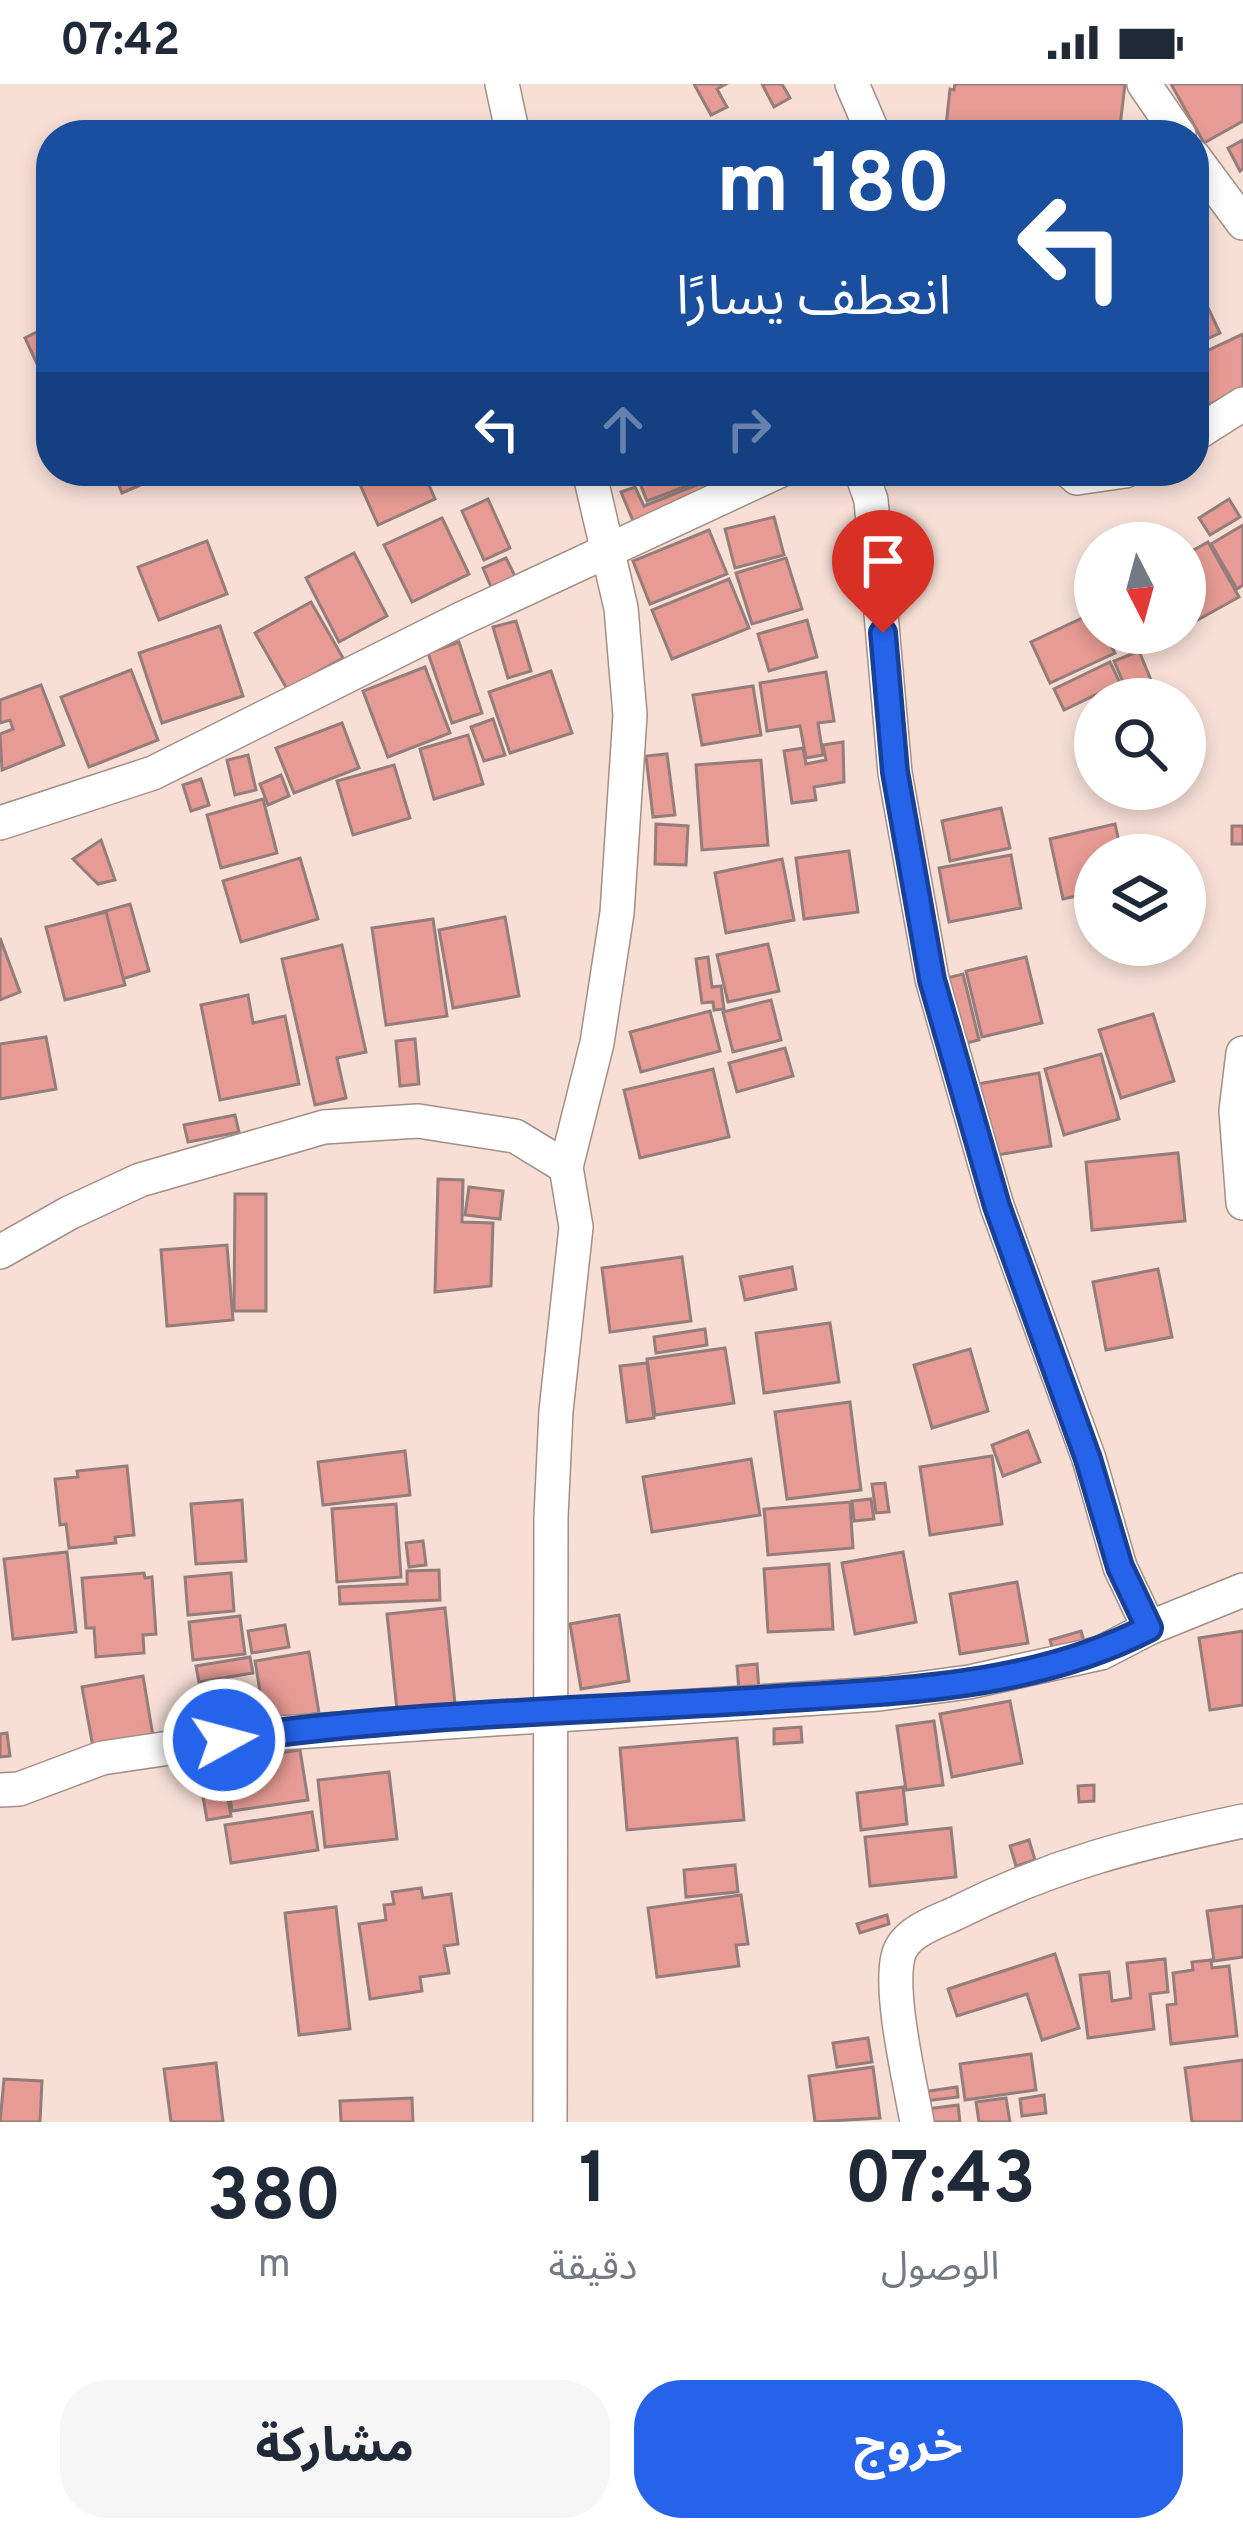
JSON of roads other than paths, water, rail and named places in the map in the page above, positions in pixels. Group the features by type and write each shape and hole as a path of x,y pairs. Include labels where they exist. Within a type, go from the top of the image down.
{"street":[{"path":"502,84 510,120"},
{"path":"852,84 868,120"},
{"path":"1144,84 1169,120"},
{"path":"1209,177 1243,223"},
{"path":"1209,426 1243,404"},
{"path":"550,2122 549,1713 556,1411 577,1227 566,1167 597,1043 625,838 630,715 628,658 593,486"},
{"path":"0,823 153,773 380,658 747,486"},
{"path":"866,486 895,772 932,980 997,1206 1088,1459 1120,1567 1149,1628"},
{"path":"1243,1052 1236,1111 1243,1203"},
{"path":"0,1252 140,1180 324,1127 418,1121 515,1136 566,1167"},
{"path":"0,1790 19,1789 102,1758 264,1734 879,1694 969,1682 1101,1653 1243,1590"},
{"path":"916,2122 897,1983 898,1954 914,1934 1044,1872 1106,1851 1243,1821"}]}
